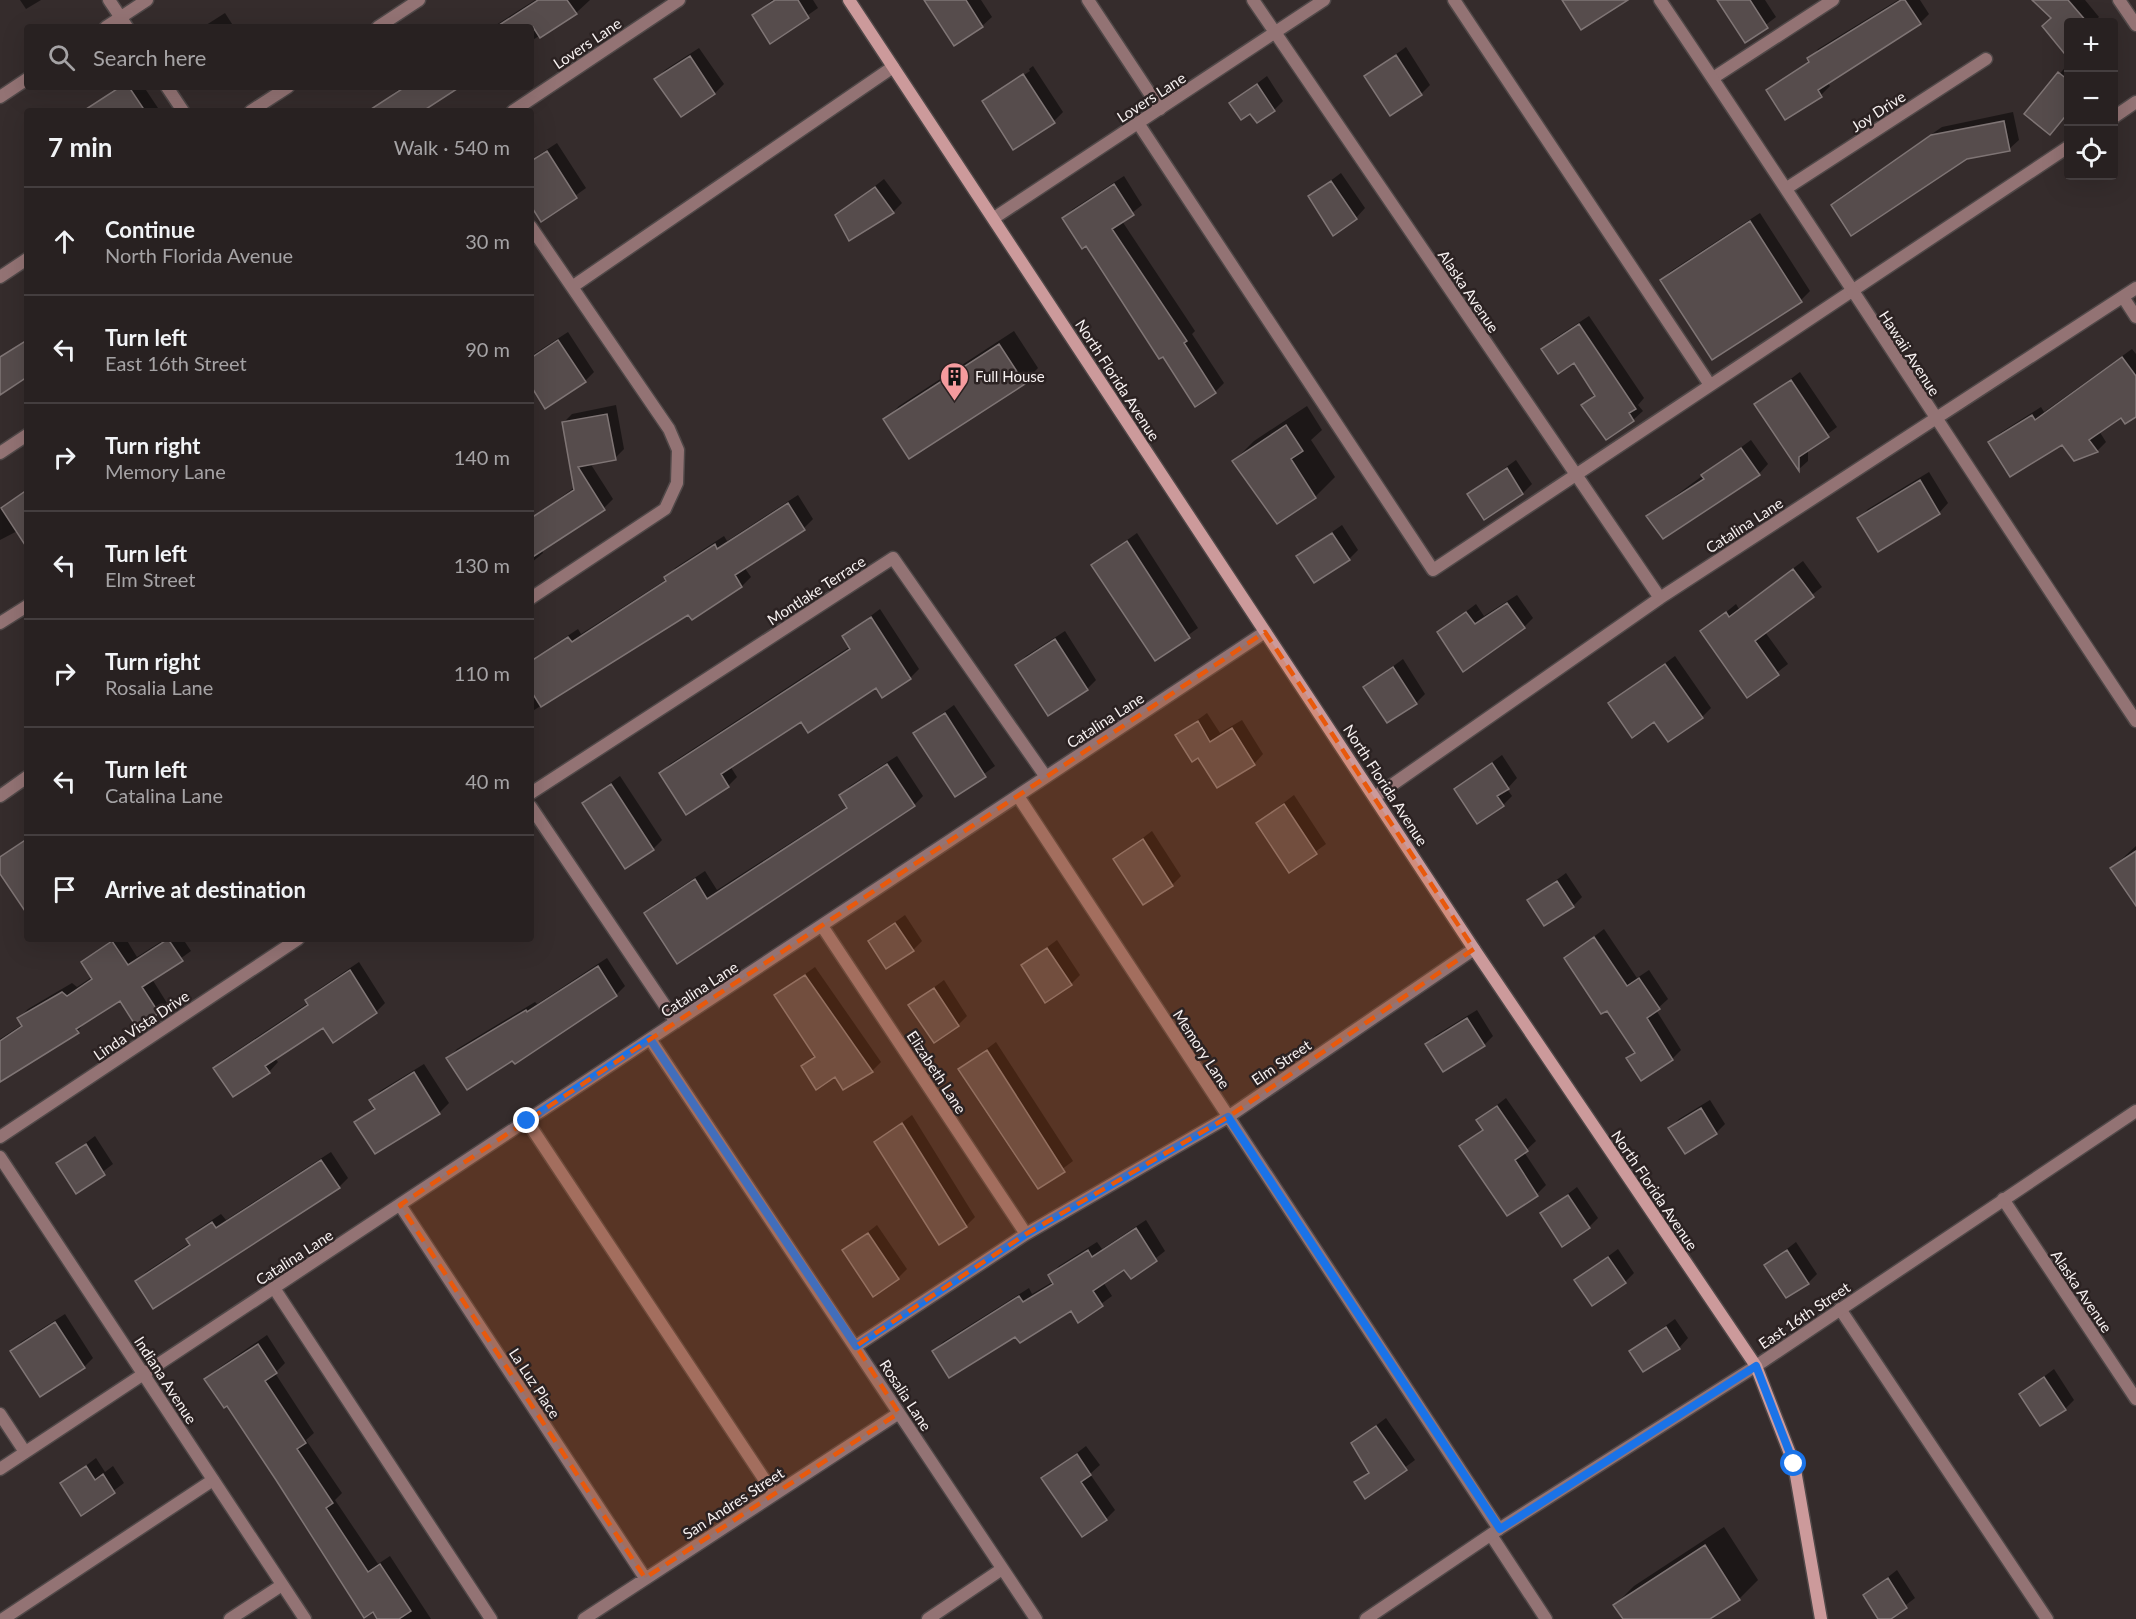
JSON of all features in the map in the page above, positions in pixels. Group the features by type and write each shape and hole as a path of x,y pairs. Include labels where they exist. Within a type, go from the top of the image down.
{"main road":[{"name":"North Florida Avenue","path":"849,0 1265,632 1376,796 1474,949 1756,1366 1794,1464 1821,1619"}],"street":[{"path":"109,0 124,22 147,0"},
{"path":"383,24 419,0"},
{"name":"Lovers Lane","path":"517,108 679,0"},
{"path":"1088,0 1160,109"},
{"name":"Alaska Avenue","path":"1254,0 1274,33 1660,598"},
{"name":"Lovers Lane","path":"994,218 1324,0"},
{"path":"1454,0 1710,385"},
{"name":"Hawaii Avenue","path":"1660,0 2136,721"},
{"path":"1713,78 1814,5 1833,0"},
{"path":"2119,0 2136,26"},
{"name":"Joy Drive","path":"1786,188 1986,59"},
{"path":"572,287 893,67"},
{"path":"0,97 24,81"},
{"path":"168,90 181,108"},
{"path":"256,108 283,90"},
{"path":"2118,114 2136,102"},
{"path":"1138,123 1433,570 2064,150"},
{"path":"534,230 669,429 678,450 677,483 665,509 534,596"},
{"path":"0,277 24,262"},
{"name":"Catalina Lane","path":"1376,796 1660,598 2136,288"},
{"path":"2123,297 2136,317"},
{"path":"0,453 24,437"},
{"name":"Montlake Terrace","path":"534,791 893,558 1046,777"},
{"path":"0,623 24,608"},
{"name":"Catalina Lane","path":"0,1469 1265,632"},
{"path":"0,795 24,779"},
{"name":"Memory Lane","path":"1018,796 1495,1532 1546,1619"},
{"path":"534,811 676,1022"},
{"name":"Elizabeth Lane","path":"822,926 1026,1234"},
{"name":"Linda Vista Drive","path":"0,1137 293,942"},
{"name":"Elm Street","path":"856,1346 1026,1234 1228,1117 1474,949"},
{"name":"Rosalia Lane","path":"650,1039 1036,1619"},
{"name":"East 16th Street","path":"1366,1619 1495,1532 1756,1366 2136,1111"},
{"path":"527,1121 774,1494"},
{"name":"Indiana Avenue","path":"0,1157 305,1619"},
{"name":"Alaska Avenue","path":"2003,1199 2136,1399"},
{"name":"La Luz Place","path":"400,1205 645,1578"},
{"path":"274,1288 491,1619"},
{"path":"1840,1309 2047,1619"},
{"name":"San Andres Street","path":"584,1619 899,1413"},
{"path":"0,1414 25,1452"},
{"path":"3,1619 213,1480"},
{"path":"928,1619 1002,1569"},
{"path":"230,1619 282,1585"}],"highlighted area":[{"path":"1265,632 1474,949 1228,1117 1026,1234 856,1346 899,1413 645,1578 400,1205"}],"building":[{"path":"538,0 567,0 577,14 540,38 534,29 534,24 501,24"},
{"path":"775,0 798,0 809,18 770,44 752,15"},
{"path":"924,0 966,0 983,27 954,46"},
{"path":"1562,0 1628,0 1581,30"},
{"path":"1717,0 1750,0 1768,28 1745,43"},
{"path":"1901,0 1905,0 1921,24 1818,90 1822,97 1785,120 1766,90 1809,62 1807,58"},
{"path":"2032,0 2068,0 2084,18 2064,18 2064,53 2042,26 2051,18"},
{"path":"1396,55 1422,95 1390,116 1364,76"},
{"path":"690,56 715,94 681,117 654,79"},
{"path":"2058,72 2064,77 2064,118 2050,135 2024,114"},
{"path":"1023,74 1055,123 1013,150 982,101"},
{"path":"1257,84 1275,111 1257,123 1250,114 1241,120 1229,103"},
{"path":"115,90 131,90 143,108 88,108"},
{"path":"400,90 455,90 428,108 373,108"},
{"path":"2004,121 2010,151 1967,159 1851,236 1831,205 1931,135"},
{"path":"547,151 577,198 541,222 534,211 534,159"},
{"path":"1331,181 1357,219 1333,236 1308,196"},
{"path":"1114,184 1134,215 1112,229 1187,341 1184,343 1216,393 1195,407 1163,357 1159,359 1086,246 1082,249 1062,218"},
{"path":"875,187 894,213 849,241 835,215"},
{"path":"1750,221 1802,302 1712,360 1660,280"},
{"path":"1579,324 1636,409 1629,413 1634,421 1606,440 1581,405 1595,396 1574,363 1558,374 1541,349"},
{"path":"558,340 586,382 545,409 534,391 534,356"},
{"path":"24,342 24,379 0,395 0,357"},
{"name":"Full House","path":"999,344 1025,384 909,459 883,419"},
{"path":"2122,357 2136,376 2136,417 2125,424 2121,418 2089,440 2098,452 2074,461 2062,445 2010,477 1988,442 2032,415 2035,420"},
{"path":"1791,380 1829,437 1799,457 1799,471 1754,404"},
{"path":"607,414 616,460 578,467 605,510 534,556 534,516 574,490 562,422"},
{"path":"1286,425 1303,451 1291,459 1316,498 1277,524 1232,461"},
{"path":"1741,448 1760,475 1663,539 1646,516 1704,479 1701,475"},
{"path":"1507,468 1523,494 1484,520 1467,494"},
{"path":"1920,480 1940,514 1878,552 1857,518"},
{"path":"24,492 24,543 1,508"},
{"path":"788,503 805,530 735,575 742,587 692,620 688,615 541,707 534,696 534,659 568,637 572,642 666,581 664,577 715,544 717,549"},
{"path":"1332,533 1350,560 1314,583 1296,556"},
{"path":"1127,541 1190,638 1155,661 1091,565"},
{"path":"1793,569 1814,597 1755,641 1779,675 1747,698 1700,631 1726,612 1729,617"},
{"path":"1507,603 1525,628 1463,672 1437,632 1466,612 1475,624"},
{"path":"871,617 911,679 882,698 876,688 808,733 801,722 721,774 729,787 686,815 659,773 850,649 842,636"},
{"path":"1055,639 1088,690 1048,716 1015,665"},
{"path":"1665,664 1703,718 1668,742 1654,722 1632,738 1608,703"},
{"path":"1393,667 1417,704 1387,723 1363,687"},
{"path":"945,713 986,777 955,797 913,733"},
{"path":"1198,721 1210,742 1232,728 1255,765 1217,788 1198,758 1192,762 1175,735"},
{"path":"1492,763 1509,789 1497,796 1504,806 1477,824 1454,789"},
{"path":"887,764 915,806 677,964 644,913 695,879 707,899 847,808 839,795"},
{"path":"611,784 654,850 625,869 582,803"},
{"path":"1284,804 1317,854 1289,873 1256,823"},
{"path":"1143,839 1173,886 1143,905 1113,859"},
{"path":"24,841 24,910 0,874 0,857"},
{"path":"2136,851 2136,906 2110,868"},
{"path":"1557,881 1574,907 1544,926 1527,900"},
{"path":"895,923 914,951 886,969 868,941"},
{"path":"1594,937 1627,986 1639,978 1660,1009 1647,1018 1673,1060 1641,1081 1626,1058 1635,1053 1607,1011 1601,1014 1564,958"},
{"path":"111,942 128,965 163,942 170,942 183,961 142,987 159,1013 137,1028 120,1001 76,1029 79,1033 0,1082 0,1041 22,1026 17,1018 62,992 67,996 92,979 81,962"},
{"path":"1047,948 1072,985 1045,1003 1021,965"},
{"path":"598,966 617,996 515,1064 512,1061 467,1090 446,1058 526,1010 527,1012"},
{"path":"350,970 377,1013 333,1043 323,1028 265,1066 270,1073 233,1097 213,1068 308,1005 305,1000"},
{"path":"805,975 873,1072 843,1090 835,1077 816,1090 801,1066 815,1057 774,995"},
{"path":"934,988 959,1026 934,1043 908,1005"},
{"path":"1467,1018 1485,1046 1443,1072 1425,1044"},
{"path":"987,1050 1065,1172 1038,1189 958,1069"},
{"path":"414,1072 440,1114 375,1154 354,1122 375,1109 369,1100"},
{"path":"1497,1106 1528,1151 1515,1160 1538,1196 1507,1216 1459,1146 1483,1130 1476,1120"},
{"path":"1701,1108 1717,1134 1685,1154 1668,1128"},
{"path":"902,1123 967,1227 939,1245 874,1142"},
{"path":"86,1144 105,1175 76,1194 56,1163"},
{"path":"321,1160 340,1188 153,1309 135,1281 190,1245 186,1239 212,1222 216,1228"},
{"path":"1568,1195 1590,1228 1562,1247 1540,1213"},
{"path":"1136,1228 1157,1261 1131,1279 1124,1270 1093,1291 1103,1306 1078,1323 1071,1311 1020,1343 1015,1337 949,1378 932,1351 1019,1296 1023,1302 1053,1284 1048,1275 1088,1250 1092,1257"},
{"path":"868,1233 899,1279 873,1297 842,1250"},
{"path":"1787,1250 1809,1284 1786,1298 1764,1265"},
{"path":"1608,1257 1626,1283 1592,1306 1574,1280"},
{"path":"55,1322 85,1368 40,1397 10,1351"},
{"path":"1666,1327 1680,1349 1643,1372 1629,1351"},
{"path":"258,1344 277,1373 265,1381 306,1443 297,1449 333,1503 326,1508 368,1572 380,1564 411,1611 399,1619 377,1619 373,1612 364,1618 227,1406 224,1408 204,1379"},
{"path":"2044,1377 2066,1410 2040,1426 2019,1394"},
{"path":"1376,1426 1407,1470 1365,1499 1354,1482 1369,1473 1351,1443"},
{"path":"1077,1454 1091,1475 1081,1482 1107,1520 1082,1537 1041,1478"},
{"path":"86,1466 95,1480 103,1474 115,1493 81,1516 60,1483"},
{"path":"1705,1545 1740,1600 1710,1619 1623,1619 1613,1605"},
{"path":"1888,1578 1907,1608 1891,1619 1878,1619 1863,1595"}],"place":[{"name":"Full House","path":"954,402"}],"route":[{"path":"527,1121 650,1039 856,1346 1026,1234 1228,1117 1500,1529 1756,1366 1794,1464"}]}
